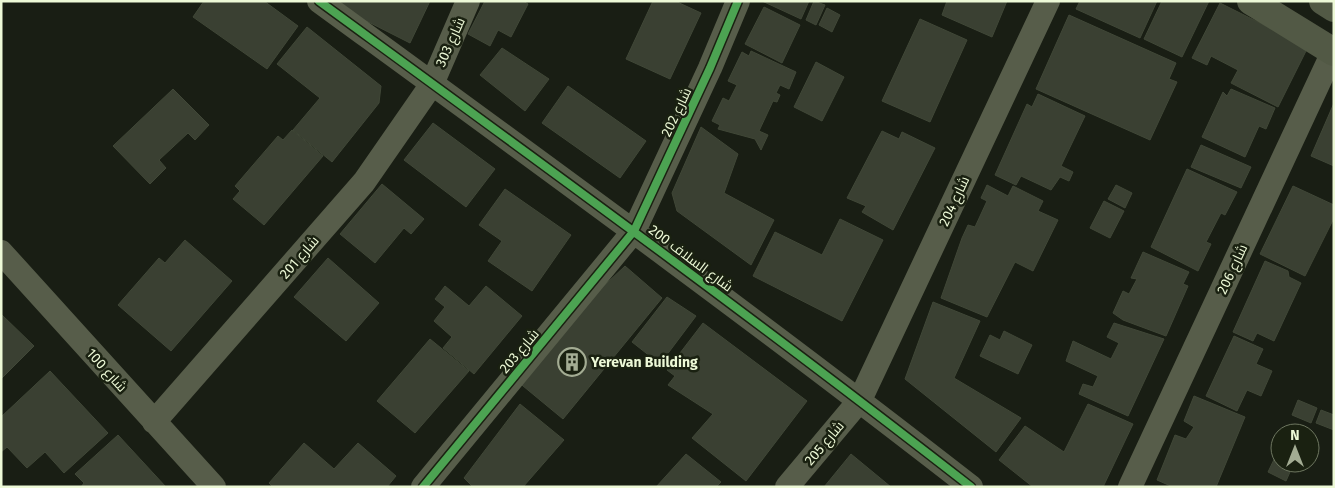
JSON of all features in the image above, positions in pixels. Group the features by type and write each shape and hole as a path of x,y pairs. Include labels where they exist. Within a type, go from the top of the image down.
{"main road":[{"path":"1251,1 1334,52"},
{"path":"1323,1 1334,8"}],"street":[{"name":"200 شارع السلاف","path":"319,1 634,231 860,400 971,487"},
{"name":"شارع 303","path":"432,84 468,1"},
{"name":"شارع 202","path":"634,231 710,68 738,1"},
{"name":"شارع 204","path":"860,400 1048,1"},
{"name":"شارع 206","path":"1130,487 1334,52"},
{"name":"شارع 201","path":"154,422 364,182 432,84"},
{"name":"شارع 203","path":"423,487 634,231"},
{"name":"شارع 100","path":"1,252 214,487"},
{"name":"شارع 205","path":"788,487 860,400"}],"building":[{"path":"204,1 264,1 298,26 267,69 193,17"},
{"path":"327,1 430,1 410,43"},
{"path":"485,1 523,1 528,4 511,37 498,30 490,46 468,34"},
{"path":"653,1 675,1 701,13 670,79 626,59"},
{"path":"762,1 809,1 801,19"},
{"path":"814,1 825,5 816,25 806,20"},
{"path":"947,1 1007,1 992,37 942,15"},
{"path":"1080,1 1157,1 1140,38 1076,9"},
{"path":"1162,1 1209,1 1182,57 1144,39"},
{"path":"1220,3 1308,47 1278,107 1231,83 1238,70 1211,56 1207,65 1192,58"},
{"path":"764,7 800,25 782,63 745,44"},
{"path":"827,8 840,15 832,32 819,25"},
{"path":"1069,15 1176,63 1169,79 1177,82 1150,140 1036,89"},
{"path":"920,19 967,40 930,122 882,101"},
{"path":"307,27 381,86 379,103 332,162 293,130 320,98 277,64"},
{"path":"502,48 549,79 525,111 480,75"},
{"path":"751,51 796,72 789,89 780,85 776,93 780,95 777,102 773,101 759,131 768,135 761,150 755,139 718,129 720,125 712,121 723,98 729,101 737,85 728,81 742,52 749,56"},
{"path":"816,62 844,77 822,121 794,107"},
{"path":"568,86 646,141 620,178 542,123"},
{"path":"173,89 209,125 195,140 188,133 159,160 166,168 150,184 113,146"},
{"path":"1231,89 1275,108 1266,129 1259,126 1245,157 1202,137 1223,92 1227,96"},
{"path":"1038,94 1085,116 1061,166 1073,172 1069,181 1060,177 1051,190 1021,176 1016,185 995,175 1027,104 1032,107"},
{"path":"1334,103 1334,166 1311,156"},
{"path":"433,123 495,169 466,207 404,160"},
{"path":"701,127 738,154 724,193 774,220 751,265 677,211 672,193"},
{"path":"292,130 323,156 264,225 233,199 240,191 235,186 278,136 283,140"},
{"path":"882,131 899,139 902,132 935,148 893,230 862,212 866,206 847,198"},
{"path":"1201,145 1251,167 1241,188 1191,167"},
{"path":"1187,169 1237,192 1225,215 1221,213 1206,242 1211,244 1198,271 1151,247"},
{"path":"382,184 424,219 411,234 404,228 375,263 340,234"},
{"path":"987,185 1008,196 1013,186 1043,201 1038,211 1058,220 1033,271 1015,262 987,317 941,298 968,225 975,227 987,201 981,198"},
{"path":"1116,185 1132,193 1125,208 1108,199"},
{"path":"1293,186 1334,205 1334,218 1305,276 1260,254"},
{"path":"505,189 571,235 532,291 488,261 502,241 479,225"},
{"path":"1104,201 1124,211 1110,238 1090,228"},
{"path":"840,219 883,240 842,321 753,276 775,232 822,255"},
{"path":"185,240 232,281 171,351 118,305 159,258 165,263"},
{"path":"1143,252 1189,272 1183,284 1188,286 1166,336 1123,320 1113,313 1123,291 1129,294 1137,279 1131,278"},
{"path":"328,258 379,303 346,341 294,297"},
{"path":"1265,261 1288,271 1289,277 1301,283 1274,341 1257,333 1253,341 1233,332"},
{"name":"Yerevan Building","path":"625,266 662,298 563,419 517,381 573,315"},
{"path":"445,286 469,306 486,286 522,316 474,374 443,348 452,337 434,321 445,307 435,299"},
{"path":"667,297 696,316 660,364 632,342"},
{"path":"933,302 980,321 954,378 1021,418 996,452 905,379"},
{"path":"1,314 34,346 1,379"},
{"path":"703,323 807,401 746,481 692,438 713,414 668,385 675,376 667,370"},
{"path":"1114,323 1164,339 1128,416 1079,394 1083,384 1093,387 1098,376 1066,361 1073,341 1111,359 1119,343 1107,337"},
{"path":"1004,331 1032,345 1018,374 980,356 990,335 1000,340"},
{"path":"1234,336 1263,349 1256,364 1272,371 1261,396 1247,390 1237,411 1206,396"},
{"path":"430,339 469,371 415,433 377,401"},
{"path":"50,371 108,433 64,473 45,452 27,468 7,447 1,452 1,417"},
{"path":"1194,396 1245,417 1216,487 1173,487 1157,480 1175,435 1186,439 1194,427 1184,421"},
{"path":"1298,400 1317,408 1311,423 1292,415"},
{"path":"520,404 564,440 523,487 473,487 464,478"},
{"path":"1088,404 1133,424 1103,487 1033,487 999,460 1025,426 1064,452"},
{"path":"1321,410 1334,415 1334,430 1316,423"},
{"path":"118,435 166,487 81,487 84,483 75,474"},
{"path":"304,443 334,469 358,443 396,476 387,487 273,487 269,483"},
{"path":"686,454 721,482 716,487 656,487"},
{"path":"851,454 891,487 824,487"},
{"path":"1270,473 1290,473 1286,481"}],"cycle path":[{"path":"319,1 728,302 971,487"},
{"path":"423,487 634,231 710,68 738,1"}],"place":[{"name":"Yerevan Building","path":"572,362"}]}
